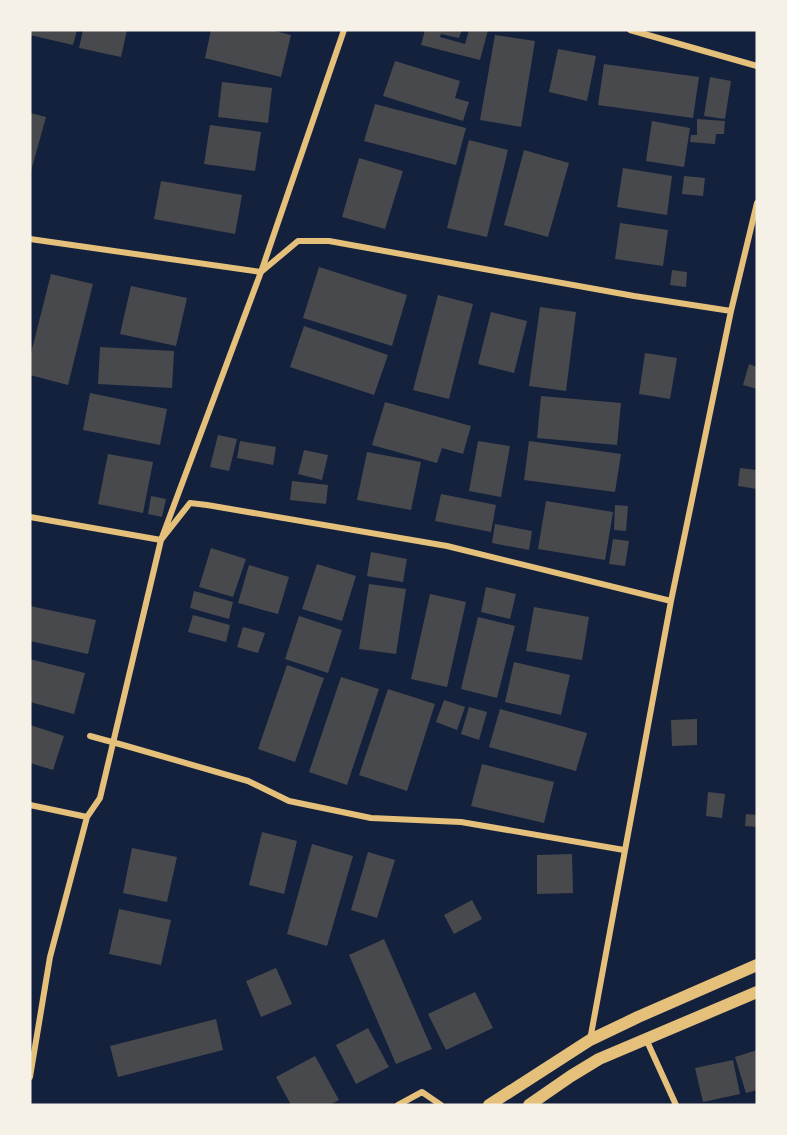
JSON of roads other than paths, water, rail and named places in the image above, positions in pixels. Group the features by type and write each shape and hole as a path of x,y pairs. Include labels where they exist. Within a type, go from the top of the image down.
{"main road":[{"path":"489,1105 590,1040 757,965"},
{"path":"530,1105 599,1059 757,992"}],"street":[{"path":"30,1077 51,957 87,817 100,798 161,540 261,272 344,30"},
{"path":"630,30 757,66"},
{"path":"590,1040 671,601 731,311 757,204"},
{"path":"30,239 261,272 298,241 329,241 634,296 731,311"},
{"path":"161,540 190,503 207,505 447,546 671,601"},
{"path":"30,517 161,540"},
{"path":"90,736 248,782 289,801 371,818 461,822 624,850"},
{"path":"30,806 87,817"},
{"path":"645,1038 676,1105"},
{"path":"398,1105 422,1092 441,1105"}]}
